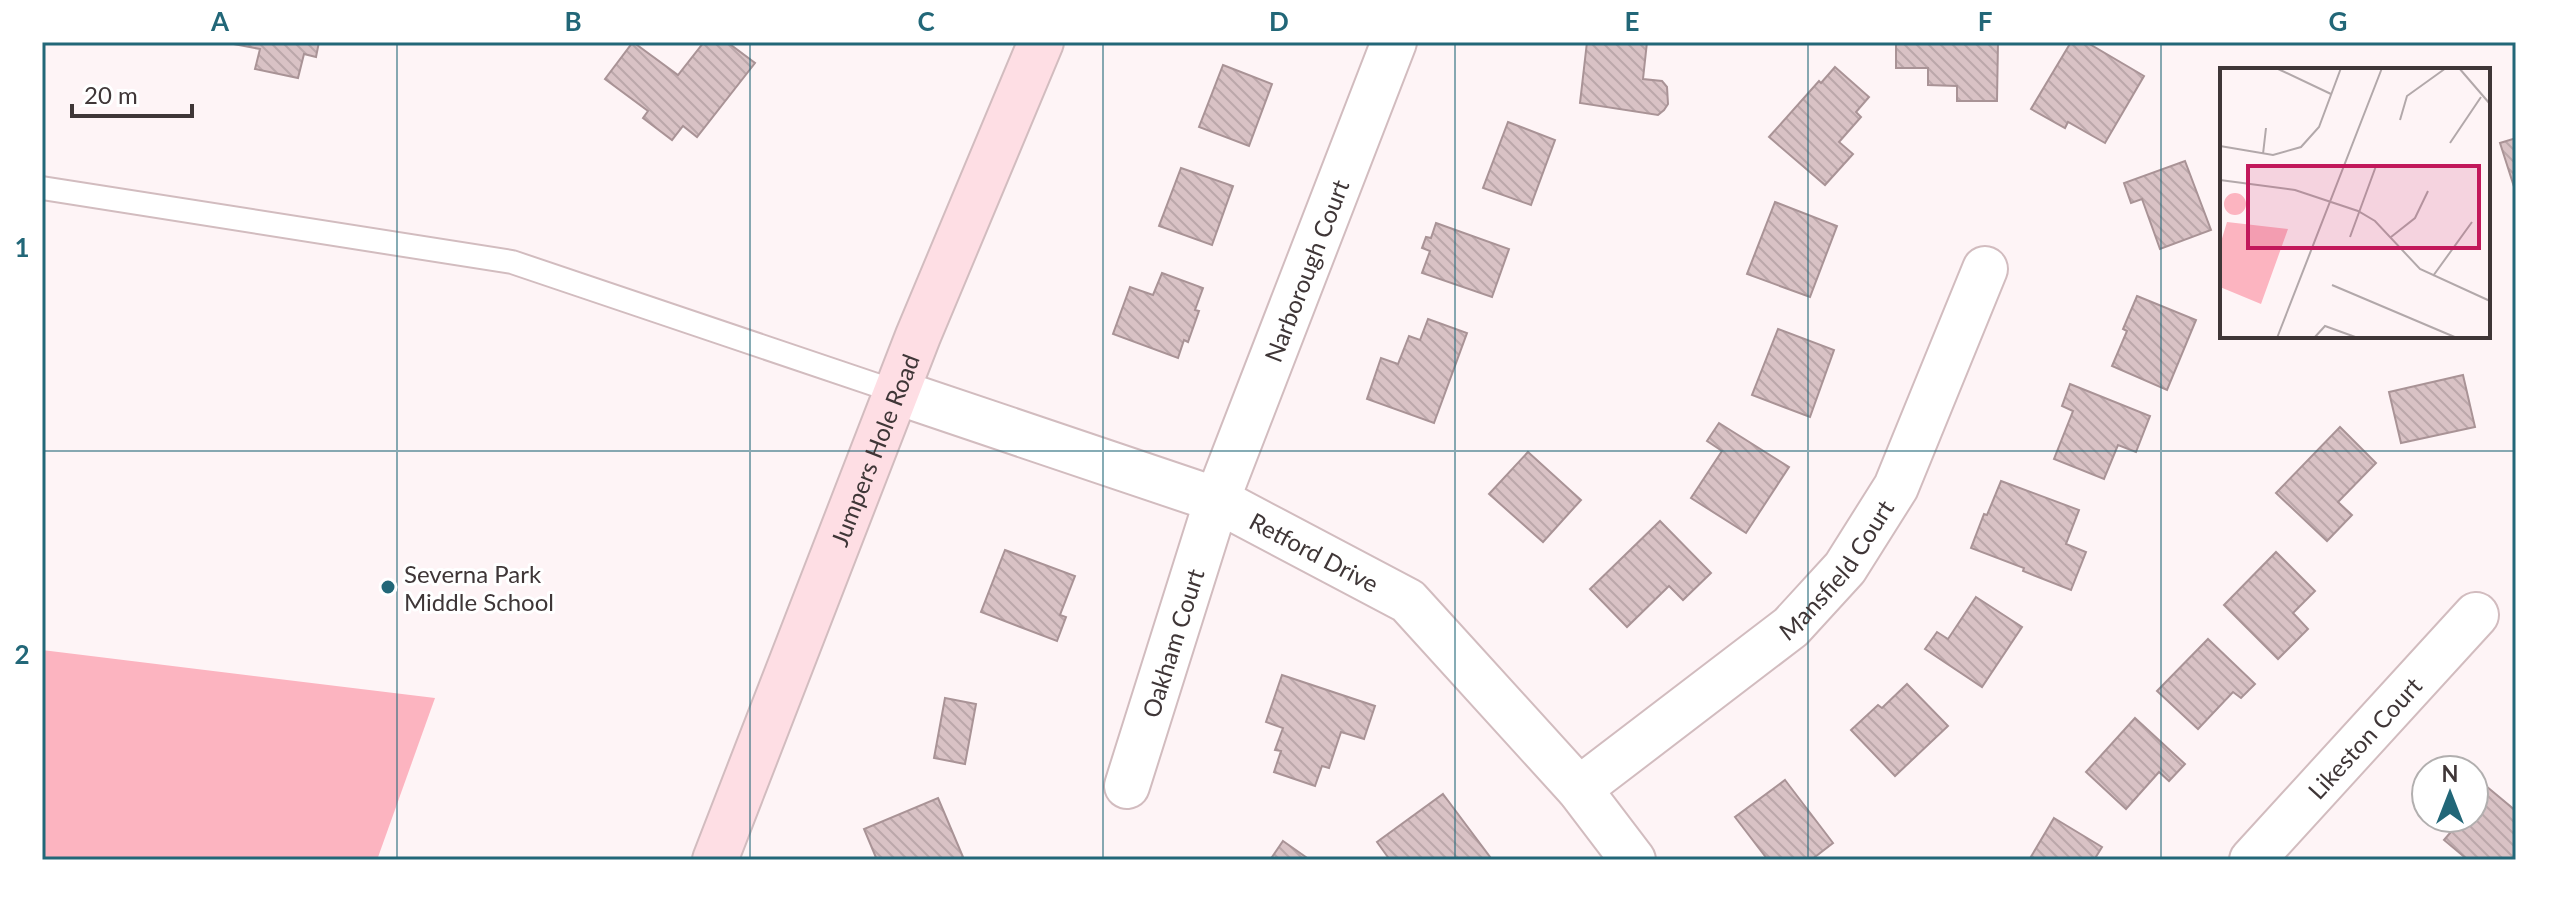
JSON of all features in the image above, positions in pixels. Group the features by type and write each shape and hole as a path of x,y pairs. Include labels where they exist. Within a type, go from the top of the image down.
{"main road":[{"name":"Jumpers Hole Road","path":"715,860 897,392 1041,42"}],"street":[{"name":"Narborough Court","path":"1217,500 1394,42"},
{"name":"Mansfield Court","path":"1579,789 1791,627 1845,568 1896,487 1985,269"},
{"name":"Retford Drive","path":"897,392 1217,500 1408,601 1579,789 1633,860"},
{"name":"Oakham Court","path":"1127,786 1217,500"},
{"name":"Likeston Court","path":"2252,860 2476,615"}],"lane":[{"path":"42,188 512,262 897,392"}],"shaded area":[{"path":"42,650 435,698 377,860 42,860"}],"building":[{"path":"223,42 319,42 316,57 304,54 298,78 255,69 260,49"},
{"path":"633,42 678,75 704,42 727,42 755,63 697,137 683,126 672,140 643,118 648,111 605,79"},
{"path":"1587,42 1647,42 1643,79 1662,81 1667,87 1668,104 1664,110 1658,115 1580,103"},
{"path":"1896,42 1998,42 1997,101 1957,101 1957,86 1928,85 1928,68 1896,68"},
{"path":"2071,42 2086,42 2144,76 2105,143 2068,122 2065,128 2031,109"},
{"path":"1223,65 1272,84 1249,146 1199,127"},
{"path":"1835,67 1869,97 1856,112 1861,117 1839,142 1853,154 1825,185 1769,137"},
{"path":"1508,122 1555,140 1531,205 1483,188"},
{"path":"2516,138 2516,193 2500,143"},
{"path":"2185,161 2211,230 2160,249 2142,199 2131,203 2124,183"},
{"path":"1181,168 1233,186 1212,245 1159,226"},
{"path":"1775,202 1837,226 1810,297 1747,274"},
{"path":"1436,223 1509,249 1492,297 1422,273 1430,251 1422,248 1426,237 1431,238"},
{"path":"1162,273 1203,288 1188,342 1184,340 1178,358 1113,334 1130,287 1153,295"},
{"path":"2137,296 2196,320 2167,390 2112,366"},
{"path":"1428,319 1467,333 1434,423 1367,399 1381,358 1398,364 1409,336 1420,340"},
{"path":"1778,329 1834,350 1810,417 1752,395"},
{"path":"2463,375 2475,427 2401,443 2389,392"},
{"path":"2070,384 2150,416 2136,452 2118,445 2104,479 2054,459 2073,411 2062,406"},
{"path":"1719,423 1789,467 1746,533 1691,498 1722,451 1707,441"},
{"path":"2340,427 2376,463 2338,502 2352,515 2327,541 2276,493"},
{"path":"1528,452 1581,500 1543,542 1489,494"},
{"path":"2001,481 2079,510 2066,544 2086,552 2071,590 1971,548"},
{"path":"1660,521 1711,573 1683,600 1669,586 1627,627 1590,589"},
{"path":"1005,550 1075,576 1060,615 1066,617 1057,641 981,612"},
{"path":"2276,552 2315,591 2293,613 2308,629 2278,659 2224,605"},
{"path":"1976,597 2022,627 1982,687 1925,649 1937,632 1948,639"},
{"path":"2208,639 2255,684 2241,698 2233,692 2198,729 2157,691"},
{"path":"1282,675 1375,706 1364,739 1341,732 1329,768 1322,766 1315,786 1274,772 1281,751 1275,750 1283,728 1266,722"},
{"path":"1907,684 1948,726 1895,776 1851,730 1878,705 1882,708"},
{"path":"945,698 976,704 965,764 934,758"},
{"path":"2135,718 2185,764 2169,781 2159,772 2126,809 2086,772"},
{"path":"1785,780 1833,843 1811,860 1768,860 1735,817"},
{"path":"2490,789 2516,811 2516,860 2468,860 2444,840 2449,834 2490,834"},
{"path":"1443,794 1490,857 1487,860 1390,860 1377,842"},
{"path":"938,798 963,857 956,860 877,860 864,829"},
{"path":"2054,818 2102,847 2094,860 2029,860"},
{"path":"1283,841 1310,860 1270,860"}],"place":[{"name":"Severna Park Middle School","path":"388,587"}]}
